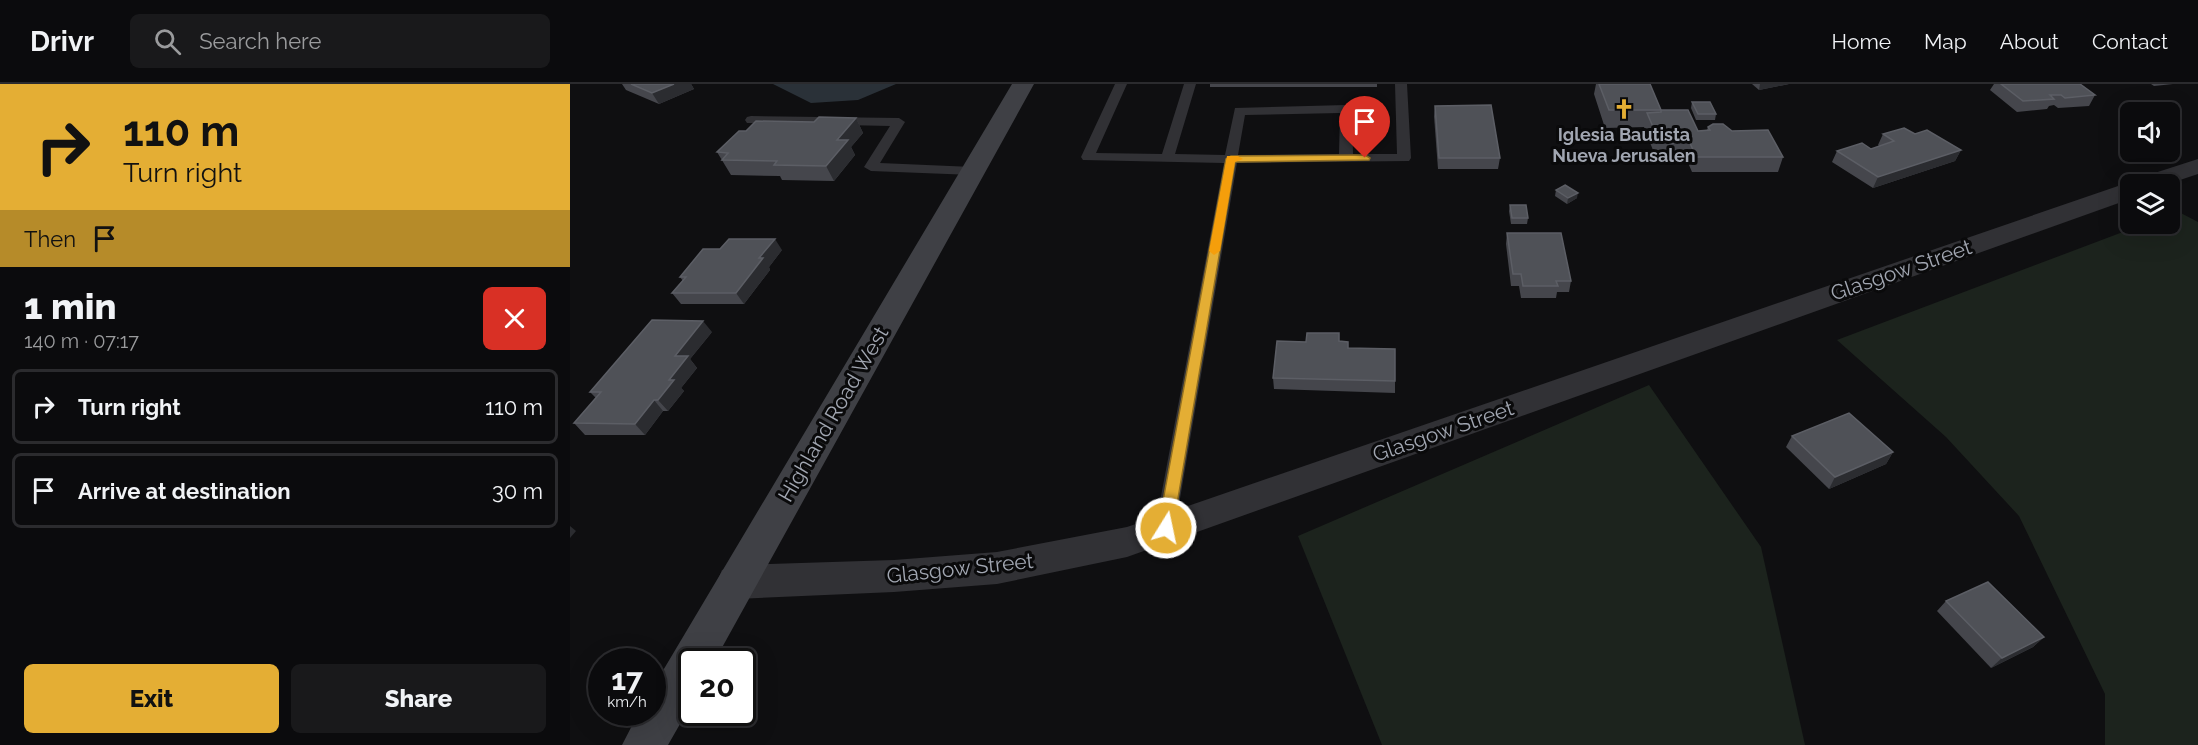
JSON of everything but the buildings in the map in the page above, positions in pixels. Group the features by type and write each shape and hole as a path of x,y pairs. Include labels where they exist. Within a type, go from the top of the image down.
{"main road":[{"name":"Highland Road West","path":"644,745 1023,84"}],"street":[{"path":"2174,174 2198,166"},
{"name":"Glasgow Street","path":"736,582 894,576 998,568 1127,542 2120,194"}],"lane":[{"path":"1121,84 1088,158 1404,158 1401,84"},
{"path":"1167,158 1190,84"},
{"path":"1166,528 1239,111 1346,109 1346,158"},
{"path":"750,120 900,122 871,166 973,171"}],"shaded area":[{"path":"773,84 896,84 858,100 811,103"},
{"path":"2180,213 2198,222 2198,745 2105,745 2105,694 2019,516 1946,437 1837,340 2120,233 2180,234"},
{"path":"1649,385 1761,547 1805,745 1382,745 1298,536"}],"slow traffic":[{"path":"1214,251 1231,159 1238,159"}],"place":[{"name":"Iglesia Bautista Nueva Jerusalen","path":"1624,109"}],"route":[{"path":"1166,528 1231,159 1365,158"}]}
